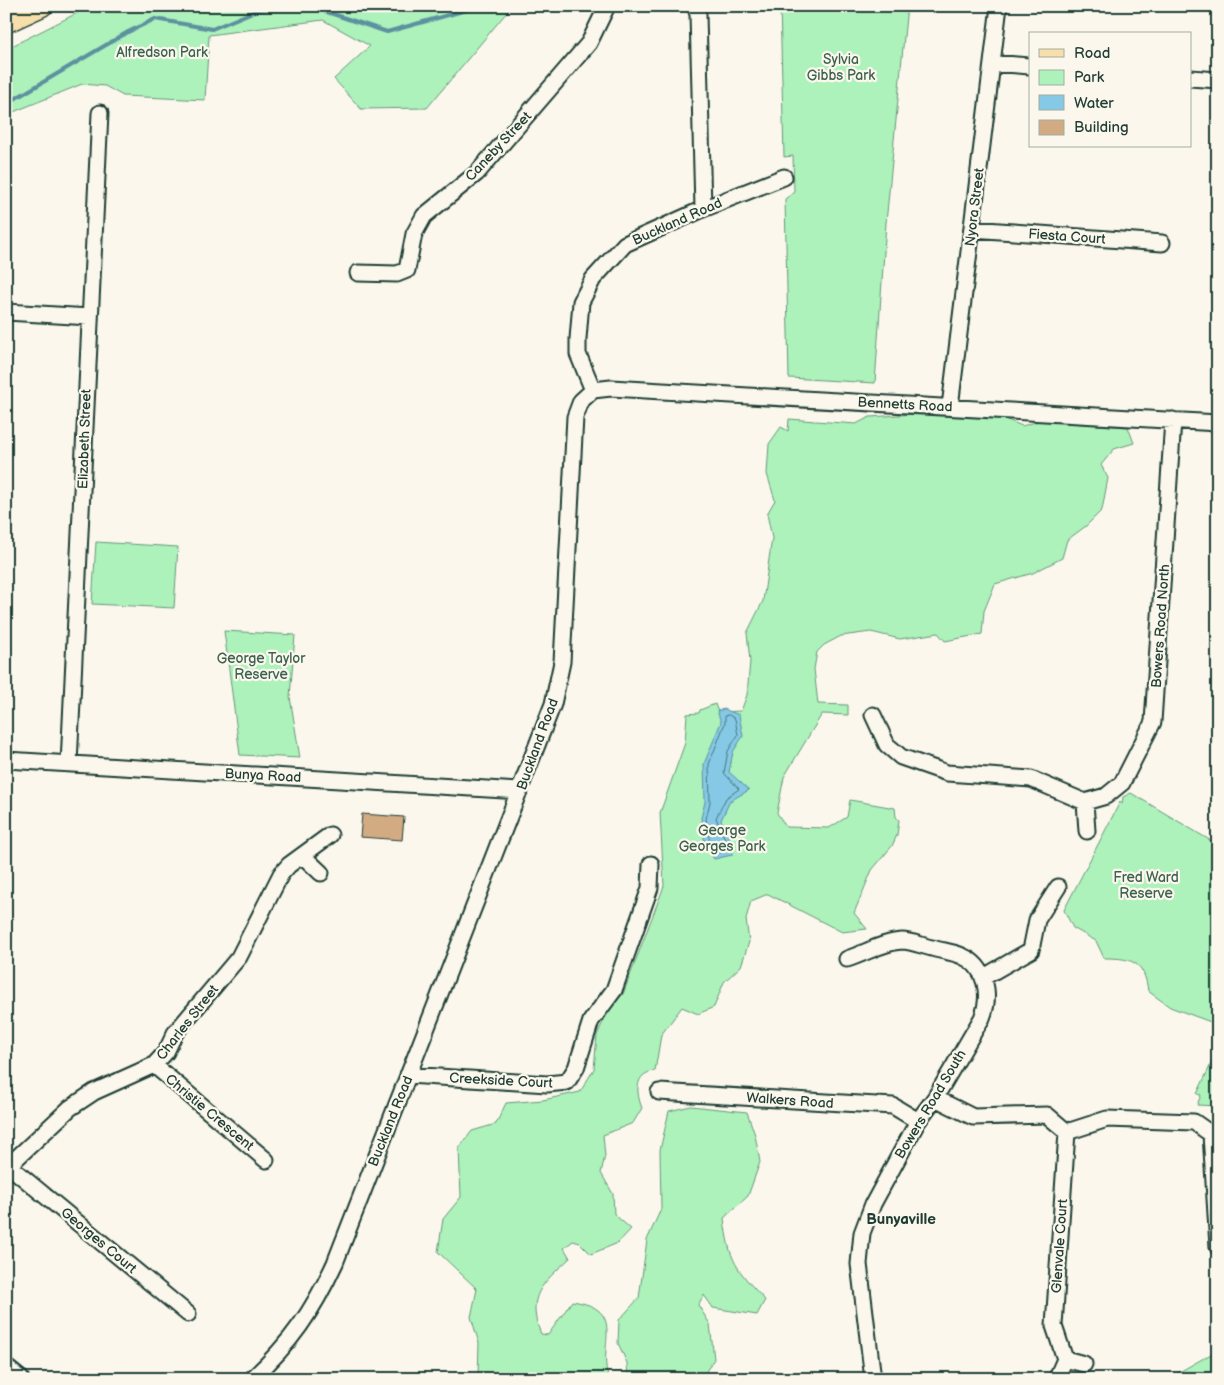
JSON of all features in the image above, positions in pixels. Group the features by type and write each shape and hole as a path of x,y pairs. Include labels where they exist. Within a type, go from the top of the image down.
{"main road":[{"path":"6,23 42,6"}],"street":[{"name":"Caneby Street","path":"358,273 397,274 407,270 414,234 424,216 477,173 589,43 607,6"},
{"path":"695,6 698,14 704,209"},
{"name":"Nyora Street","path":"950,407 999,6"},
{"path":"992,63 1029,66"},
{"path":"1192,78 1218,80"},
{"name":"Elizabeth Street","path":"69,764 100,113"},
{"name":"Buckland Road","path":"252,1379 303,1324 321,1294 554,704 562,662 575,417 581,401 592,390 578,354 581,302 593,279 625,244 704,209 784,177"},
{"name":"Fiesta Court","path":"972,228 1162,243"},
{"path":"6,312 90,316"},
{"name":"Bennetts Road","path":"592,390 610,388 1218,423"},
{"name":"Bowers Road North","path":"1085,802 1106,796 1122,783 1153,722 1173,420"},
{"path":"873,714 887,745 901,757 947,773 1031,779 1085,802 1088,831"},
{"name":"Bunya Road","path":"6,760 520,791"},
{"name":"Charles Street","path":"8,1167 70,1108 94,1092 154,1065 166,1052 175,1033 239,956 281,874 289,865 330,835"},
{"path":"303,856 321,873"},
{"name":"Creekside Court","path":"408,1075 547,1084 567,1082 576,1068 591,1020 614,990 650,888 651,864"},
{"path":"847,959 884,944 904,941 963,956 975,965 984,977 1031,950 1038,920 1058,887"},
{"name":"Bowers Road South","path":"873,1379 860,1264 861,1240 873,1204 918,1121 935,1098 986,1008 987,991 984,977"},
{"name":"Christie Crescent","path":"154,1065 266,1160"},
{"name":"Walkers Road","path":"659,1092 893,1106 918,1121"},
{"path":"935,1098 973,1117 1047,1115 1067,1132 1107,1119 1194,1122 1215,1132 1218,1247"},
{"name":"Glenvale Court","path":"1065,1359 1054,1326 1067,1132"},
{"name":"Georges Court","path":"8,1167 188,1314"},
{"path":"1058,1375 1065,1359 1084,1364"},
{"path":"6,1367 21,1379"}],"green space":[{"name":"Alfredson Park","path":"91,6 512,6 427,108 361,109 334,79 370,46 323,20 209,35 205,100 123,96 105,86 82,84 6,115 6,49"},
{"name":"Sylvia Gibbs Park","path":"780,6 907,6 886,223 875,383 789,378 785,199 794,192 793,156 784,157"},
{"name":"George Georges Park","path":"914,414 1005,419 1022,426 1039,421 1128,427 1134,443 1114,449 1101,465 1108,478 1102,510 1086,526 1067,540 1062,558 1033,573 995,584 984,611 982,634 945,641 938,633 900,639 871,632 841,636 824,645 817,652 814,669 818,704 848,705 848,715 822,714 784,777 777,813 786,827 829,828 847,817 850,800 895,808 896,817 899,820 897,835 892,846 872,870 854,913 867,929 842,932 768,894 751,901 746,919 749,942 741,966 724,982 714,1007 698,1014 682,1007 661,1035 655,1071 643,1076 640,1080 638,1090 642,1108 633,1123 603,1135 605,1156 601,1173 613,1194 614,1214 631,1229 618,1243 591,1254 580,1243 573,1241 564,1248 570,1258 545,1283 539,1291 536,1300 535,1310 541,1334 548,1335 572,1301 589,1305 600,1312 605,1320 607,1330 606,1366 609,1379 481,1379 478,1376 479,1343 471,1317 477,1289 438,1252 443,1219 461,1197 459,1148 472,1131 496,1124 506,1103 543,1100 580,1092 594,1069 597,1035 609,1009 623,994 664,886 660,813 685,743 687,714 699,713 700,710 715,704 718,712 741,711 747,695 750,661 747,633 763,601 772,538 767,514 775,500 767,474 769,444 781,427 788,431 789,419 856,424 870,417"},
{"path":"96,542 178,547 174,608 92,604"},
{"name":"George Taylor Reserve","path":"224,631 295,635 290,697 300,758 240,755"},
{"name":"Fred Ward Reserve","path":"1131,793 1218,845 1218,1027 1216,1024 1170,1007 1148,991 1143,973 1135,963 1122,959 1104,958 1096,941 1073,928 1064,910 1120,802 1122,804 1123,797"},
{"path":"1218,1049 1218,1106 1197,1105 1201,1095 1197,1094"},
{"path":"691,1106 747,1112 755,1135 760,1162 748,1196 724,1218 728,1245 736,1264 765,1300 757,1315 713,1308 704,1295 698,1305 710,1324 714,1359 701,1379 628,1379 627,1363 618,1343 619,1320 639,1298 647,1240 661,1209 660,1150 669,1111"},
{"path":"1218,1350 1218,1379 1167,1379"}],"water":[{"path":"724,709 739,715 743,736 733,752 729,772 749,790 730,801 721,820 733,845 732,855 714,859 705,844 701,818 705,802 704,764 721,722 717,711"}],"building":[{"path":"362,814 404,817 402,840 360,837"}],"waterway":[{"path":"6,104 128,32 155,19 212,29 255,11 287,6"},
{"path":"309,6 387,32 470,9 471,6"}],"district":[{"name":"Bunyaville","path":"901,1219"}]}
